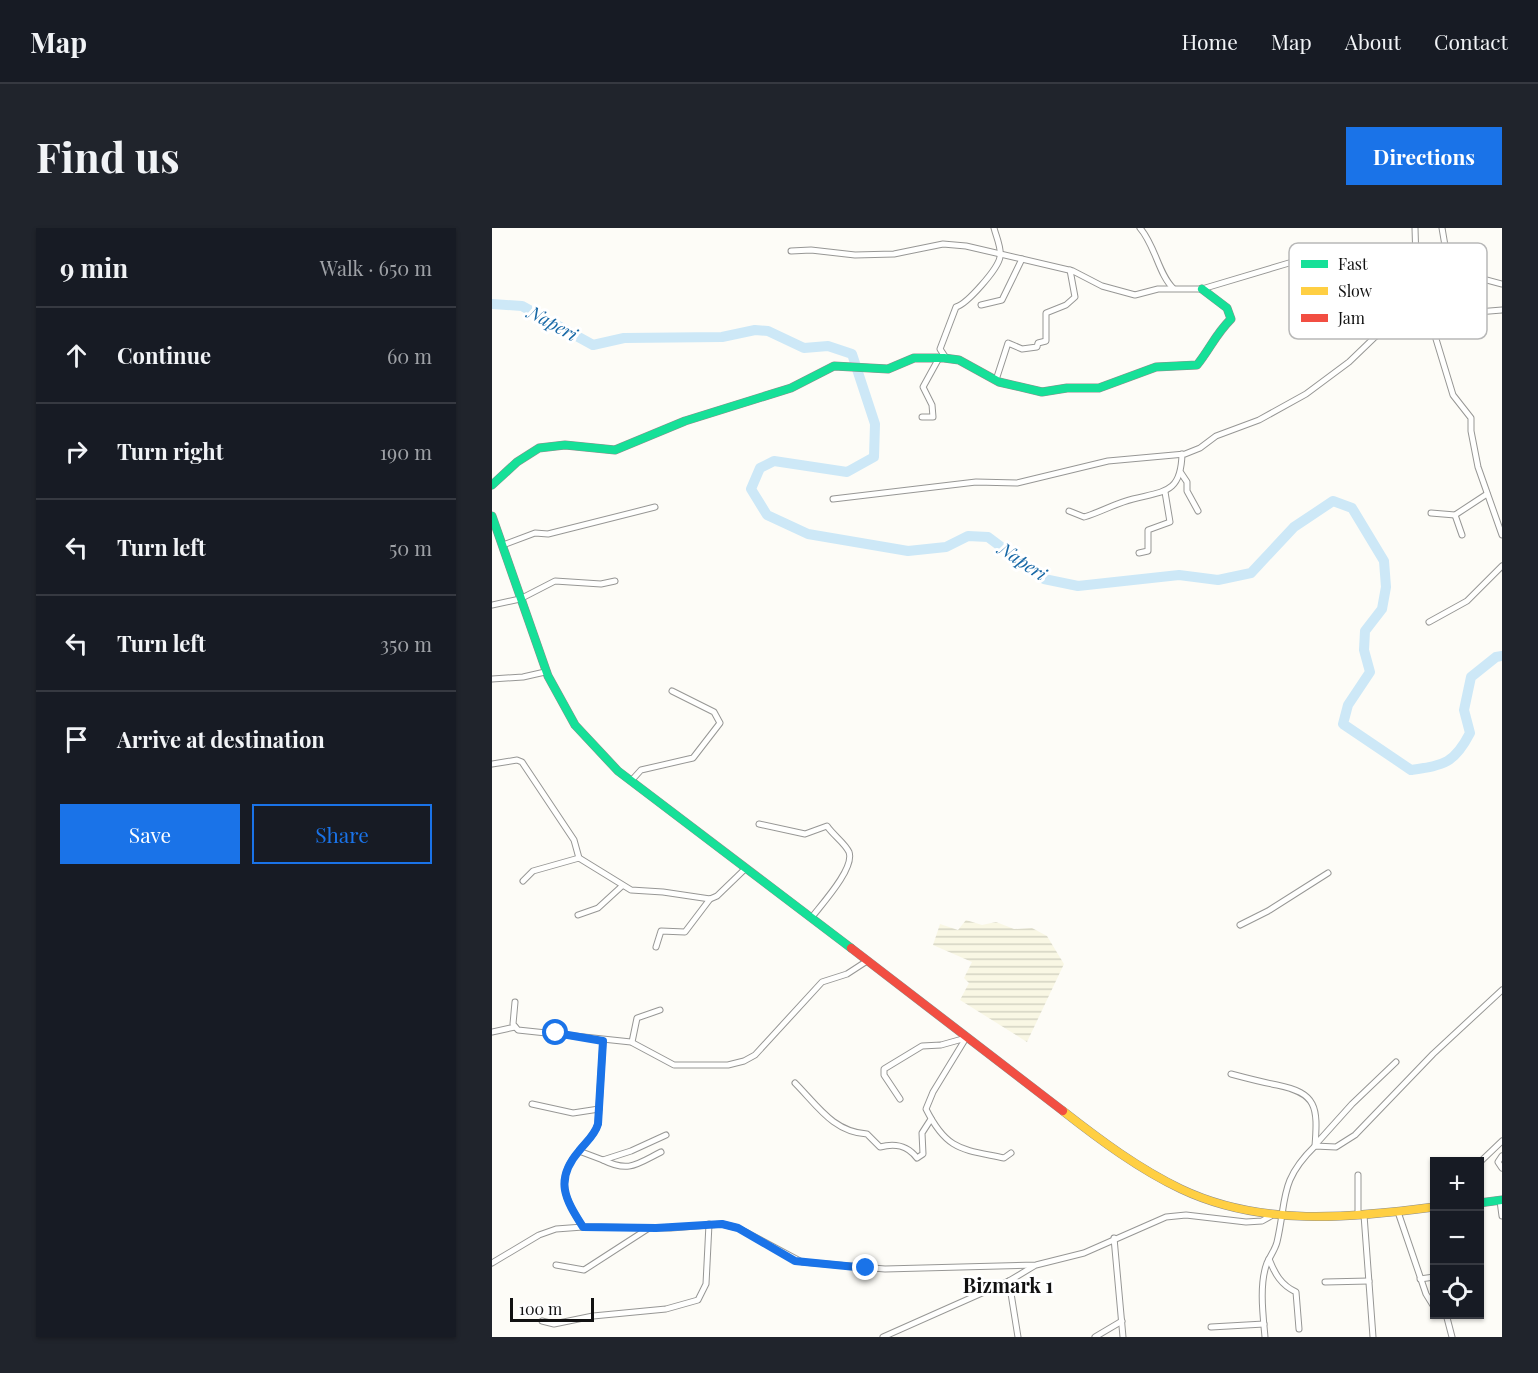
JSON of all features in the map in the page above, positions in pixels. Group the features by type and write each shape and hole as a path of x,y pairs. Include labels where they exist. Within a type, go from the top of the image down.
{"main road":[{"path":"492,485 517,462 539,448 565,445 615,450 685,421 791,388 828,369 844,366 888,369 914,358 958,360 996,380 1042,392 1067,388 1099,388 1156,367 1197,365 1206,354 1214,336 1231,319 1227,308 1202,289"},
{"path":"492,516 545,672 577,728 631,782 812,917 966,1038 1143,1168 1221,1205 1277,1216 1361,1215 1430,1208"},
{"path":"1484,1203 1501,1201"}],"street":[{"path":"922,417 933,417 932,405 923,387 942,358 940,349 956,308 963,305 994,271 1001,256 994,228"},
{"path":"1140,228 1160,262 1165,278 1173,288"},
{"path":"1415,228 1415,243"},
{"path":"1442,228 1444,243"},
{"path":"790,251 811,250 855,255 894,254 952,244 1070,270 1102,286 1135,295 1173,288 1202,289 1289,263"},
{"path":"981,305 1002,300 1022,259"},
{"path":"996,380 1008,343 1022,349 1037,347 1038,343 1046,341 1046,313 1066,305 1075,297 1070,270"},
{"path":"1487,280 1502,284"},
{"path":"1487,311 1502,310"},
{"path":"833,499 976,482 1017,483 1108,461 1182,454 1200,448 1216,436 1259,420 1306,394 1375,339"},
{"path":"1438,339 1453,395 1471,418 1471,431 1478,467 1502,536"},
{"path":"1069,511 1084,517 1132,499 1166,492 1181,473 1182,454"},
{"path":"1181,473 1187,482 1186,491 1198,511"},
{"path":"1138,553 1148,551 1148,530 1170,522 1166,492"},
{"path":"1431,513 1455,515 1487,494"},
{"path":"503,545 535,533 558,532 655,507"},
{"path":"1455,515 1462,535"},
{"path":"1429,622 1467,601 1502,566"},
{"path":"492,605 520,598 555,581 601,584 615,581"},
{"path":"492,680 545,672"},
{"path":"631,782 641,770 693,758 720,723 714,712 672,691"},
{"path":"492,764 517,760 522,762 574,840 579,858 622,886 638,892 663,891 710,899"},
{"path":"759,824 805,834 827,826 834,837 848,849 850,858 846,871 812,917"},
{"path":"523,881 533,871 579,858"},
{"path":"656,947 661,932 685,932 710,899 717,896 745,869"},
{"path":"1240,925 1268,911 1328,873"},
{"path":"578,915 598,908 622,886"},
{"path":"492,1032 515,1027 537,1033 632,1042 674,1065 714,1066 744,1061 755,1055 822,982 847,974 867,962"},
{"path":"1315,1146 1336,1147 1355,1135 1433,1054 1502,990"},
{"path":"515,1002 515,1027"},
{"path":"632,1042 637,1018 660,1010"},
{"path":"900,1099 884,1076 884,1069 922,1046 941,1045 966,1038"},
{"path":"966,1038 933,1092 926,1109 937,1132 953,1145 1004,1158 1011,1153"},
{"path":"583,1227 567,1202 564,1190 571,1164 597,1129 603,1041"},
{"path":"1265,1337 1263,1291 1269,1259 1277,1243 1277,1216 1288,1181 1352,1104 1396,1062"},
{"path":"1231,1074 1291,1088 1308,1096 1316,1114 1315,1146"},
{"path":"795,1083 830,1120 853,1133 867,1134 880,1147 891,1144 910,1149 917,1158 923,1155 922,1133 931,1119"},
{"path":"532,1104 573,1113 599,1109"},
{"path":"603,1160 632,1151 666,1135"},
{"path":"1484,1158 1502,1141"},
{"path":"579,1151 620,1168 632,1167 661,1152"},
{"path":"1502,1156 1498,1162 1502,1168"},
{"path":"1358,1175 1373,1337"},
{"path":"1501,1201 1502,1216"},
{"path":"1398,1212 1420,1279 1430,1299"},
{"path":"492,1263 548,1232 583,1227 649,1228 709,1224 738,1228 802,1262 885,1269 1036,1265 1084,1253 1166,1217 1186,1215 1246,1222 1262,1221 1277,1216"},
{"path":"542,1321 554,1324 593,1316 666,1309 698,1300 706,1284 709,1224"},
{"path":"556,1265 584,1270 649,1228"},
{"path":"1114,1238 1123,1337"},
{"path":"492,1256 501,1257"},
{"path":"1269,1259 1275,1274 1296,1293 1299,1329"},
{"path":"883,1337 1009,1281 1036,1265"},
{"path":"1420,1279 1430,1278"},
{"path":"1009,1281 1018,1337"},
{"path":"1325,1282 1369,1281"},
{"path":"1447,1319 1452,1337"},
{"path":"1095,1337 1122,1322"},
{"path":"1210,1328 1264,1324"}],"shaded area":[{"path":"966,920 982,925 996,922 1014,929 1032,928 1047,936 1064,964 1027,1042 960,1000 969,983 964,978 972,962 933,945 940,924 958,930"}],"waterway":[{"name":"Naperi","path":"492,304 522,306 593,345 624,338 722,337 755,330 768,331 804,348 828,346 852,354 875,424 874,457 847,472 774,461 760,468 751,489 767,515 808,534 908,551 946,547 968,536 988,537 1044,579 1078,586 1179,575 1218,580 1251,573 1294,527 1333,501 1352,508 1384,561 1386,587 1382,609 1365,631 1364,650 1370,672 1348,705 1343,724 1411,770 1440,764 1459,751 1470,733 1464,710 1471,677 1496,657 1502,656"}],"traffic: fast":[{"path":"492,485 517,462 539,448 565,445 615,450 685,421 791,388 834,366 888,369 914,358 944,358 959,360 999,382 1042,392 1067,388 1099,388 1156,367 1197,365 1231,319 1227,308 1202,289"},
{"path":"492,516 548,676 575,725 618,771 851,948"},
{"path":"1484,1202 1502,1200"}],"traffic: slow":[{"path":"1063,1111 1091,1133 1150,1172 1181,1189 1211,1201 1242,1209 1306,1216 1370,1214 1430,1207"}],"traffic: jam":[{"path":"851,948 1063,1111"}],"district":[{"name":"Bizmark 1","path":"1008,1284"}],"route":[{"path":"556,1033 603,1041 599,1071 597,1129 573,1159 564,1190 567,1202 583,1227 671,1228 709,1224 730,1225 795,1261 866,1268"}]}
